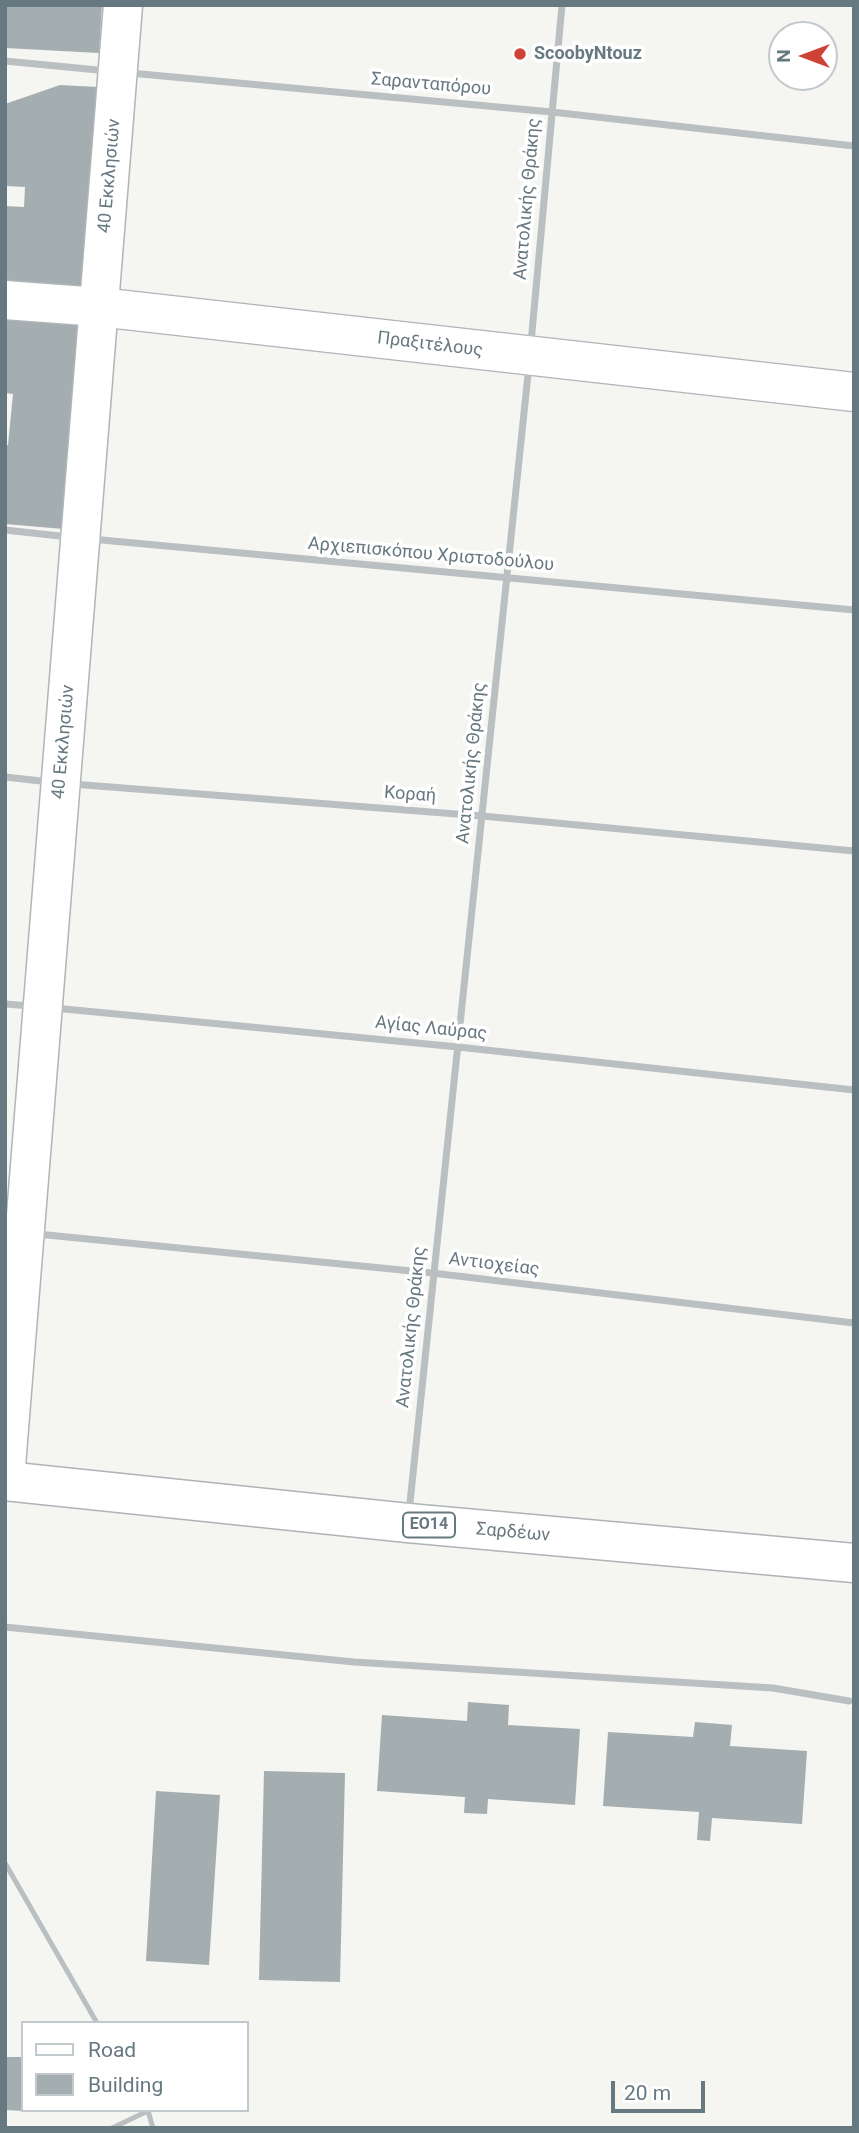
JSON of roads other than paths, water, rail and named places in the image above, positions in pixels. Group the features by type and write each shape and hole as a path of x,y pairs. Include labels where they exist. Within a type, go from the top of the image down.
{"street":[{"name":"40 Εκκλησιών","path":"5,1480 20,1233 43,1007 123,5"},
{"name":"Ανατολικής Θράκης","path":"408,1523 432,1273 508,578 562,5"},
{"name":"Σαρανταπόρου","path":"5,61 552,112 854,146"},
{"name":"Πραξιτέλους","path":"5,300 99,307 854,392"},
{"name":"Αρχιεπισκόπου Χριστοδούλου","path":"5,530 854,610"},
{"name":"Κοραή","path":"5,777 482,816 854,851"},
{"name":"Αγίας Λαύρας","path":"5,1004 458,1047 854,1090"},
{"name":"Αντιοχείας","path":"20,1233 432,1273 854,1323"},
{"name":"Σαρδέων","path":"5,1480 408,1523 854,1563"},
{"path":"5,1628 354,1662 773,1688 849,1701"}],"lane":[{"path":"5,1863 96,2021"},
{"path":"112,2128 147,2112"}],"place":[{"name":"ScoobyNtouz","path":"520,54"}]}
